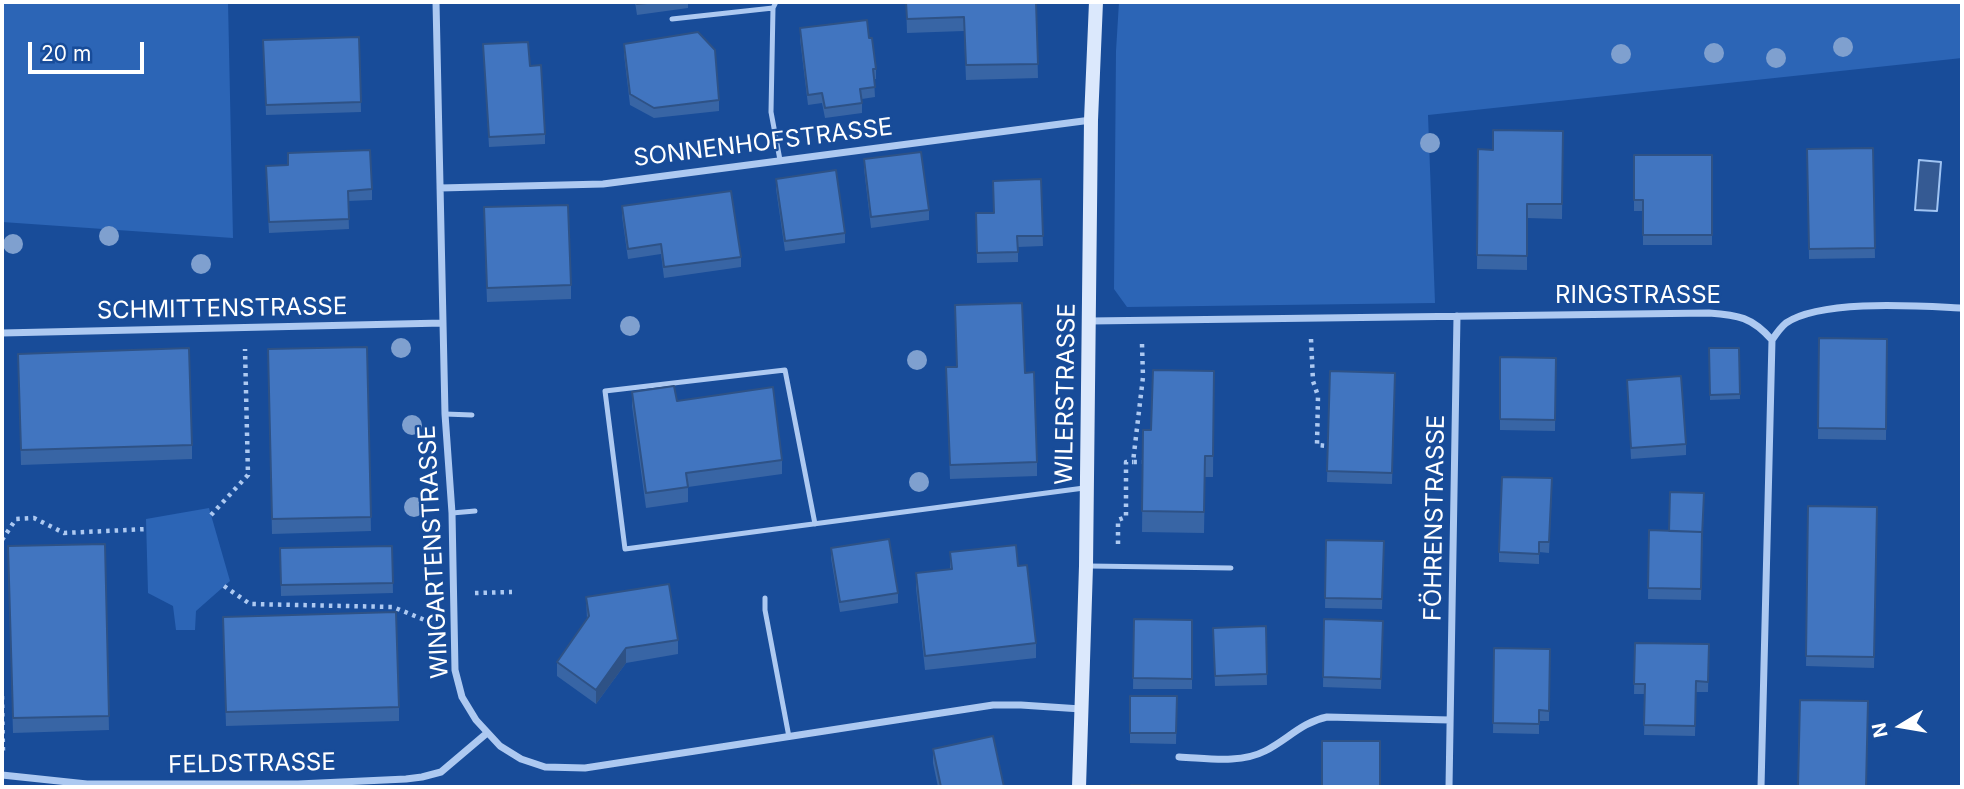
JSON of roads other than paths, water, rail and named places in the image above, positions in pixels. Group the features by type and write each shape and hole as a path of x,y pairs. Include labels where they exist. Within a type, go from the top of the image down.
{"main road":[{"name":"WILERSTRASSE","path":"1079,787 1086,566 1091,120 1096,2"}],"street":[{"name":"WINGARTENSTRASSE","path":"436,2 445,414 452,513 455,670 462,697 487,733 500,746 521,759 545,767 585,768 993,705 1083,709"},
{"name":"SONNENHOFSTRASSE","path":"440,187 603,184 1091,120"},
{"path":"1761,787 1772,340 1784,324 1801,315 1826,309 1962,308"},
{"name":"RINGSTRASSE","path":"1090,321 1709,313 1746,319 1759,325 1772,340"},
{"name":"FÖHRENSTRASSE","path":"1449,787 1457,316"},
{"name":"SCHMITTENSTRASSE","path":"2,332 443,323"},
{"path":"1179,757 1254,756 1311,721 1327,717 1450,720"},
{"name":"FELDSTRASSE","path":"3,775 87,784 298,784 422,778 441,772 487,733"}],"lane":[{"path":"671,19 774,5 771,112 780,160"},
{"path":"815,524 785,370 605,391 625,548 815,524 1087,488"},
{"path":"445,414 472,415"},
{"path":"452,513 475,511"},
{"path":"1086,566 1231,568"},
{"path":"765,598 789,737"}]}
